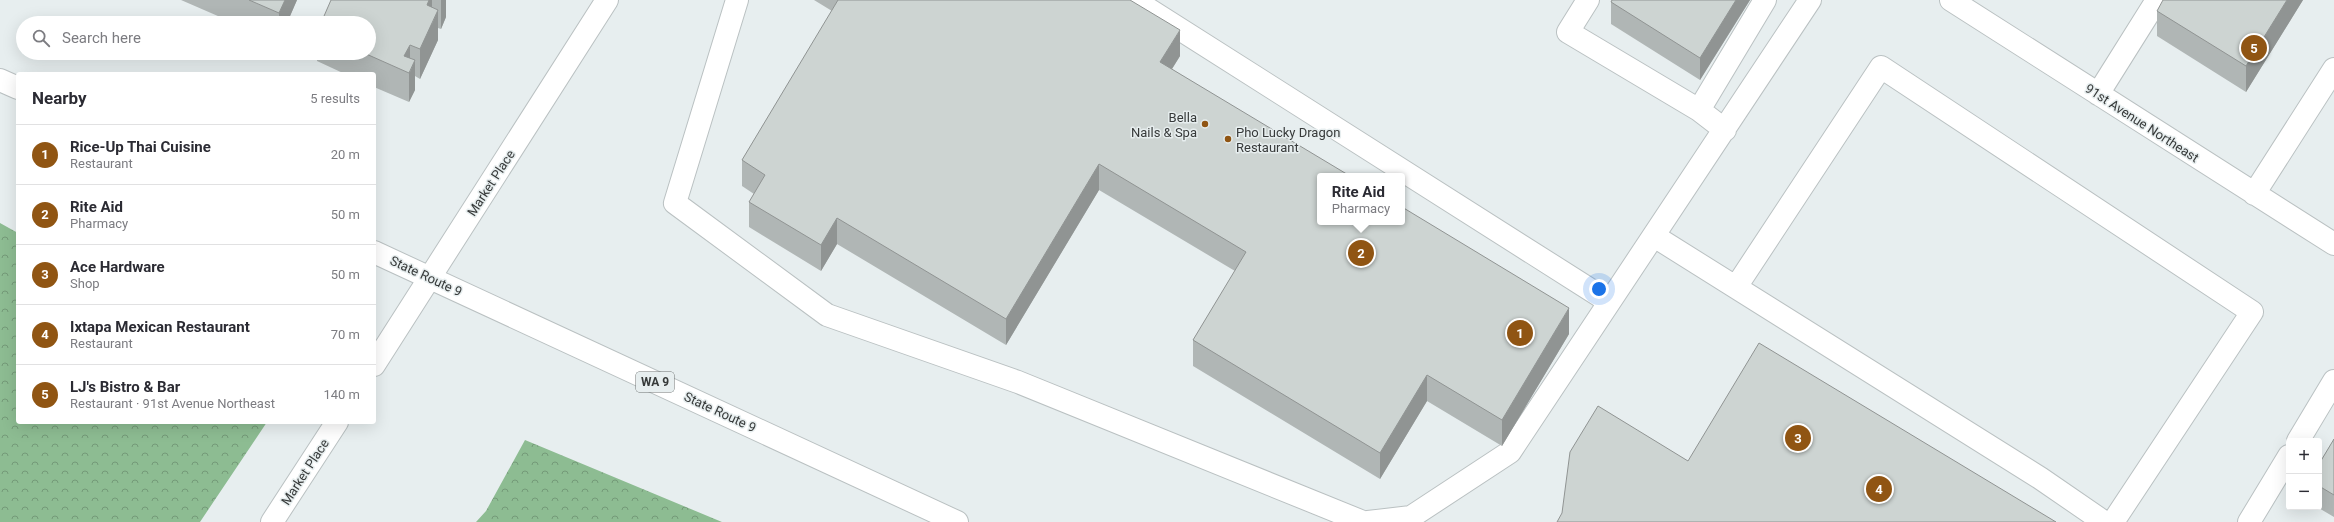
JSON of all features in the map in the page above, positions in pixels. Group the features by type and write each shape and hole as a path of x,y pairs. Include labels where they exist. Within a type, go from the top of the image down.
{"street":[{"name":"Market Place","path":"376,362 607,0"},
{"path":"737,0 675,203 827,315 1018,382 1363,522"},
{"path":"1134,0 1608,301"},
{"path":"1588,0 1568,32 1699,110 1725,130"},
{"path":"1699,110 1765,0"},
{"path":"1368,522 1411,517 1510,452 1608,301 1654,236 1810,0"},
{"name":"91st Avenue Northeast","path":"1950,0 2334,244"},
{"path":"2098,94 2156,0"},
{"path":"1736,287 1881,67 2252,312 2114,522"},
{"path":"2254,194 2334,69"},
{"path":"0,80 16,87"},
{"path":"1654,236 2033,473 2104,522"},
{"name":"State Route 9","path":"376,253 956,522"},
{"path":"2300,438 2334,381"},
{"name":"Market Place","path":"272,522 336,424"},
{"path":"2249,522 2286,461"}],"green space":[{"path":"0,223 16,232 16,424 266,424 200,522 0,522"},
{"path":"525,440 722,522 476,522 486,511"}],"building":[{"path":"249,0 285,0 279,13"},
{"path":"331,0 429,0 427,5 438,10 420,49 410,45 404,56 415,60 409,73 376,58 376,16 324,16"},
{"path":"838,0 1130,0 1180,30 1160,62 1345,173 1317,173 1317,225 1405,225 1405,209 1569,308 1502,420 1427,375 1380,453 1193,340 1246,252 1099,164 1006,319 837,218 821,245 749,202 765,175 742,160"},
{"path":"1612,0 1736,0 1700,58 1611,2"},
{"path":"2163,0 2287,0 2246,66 2157,11"},
{"path":"1759,343 2056,522 1557,522 1562,513 1570,452 1598,406 1688,461"},
{"path":"2334,439 2334,495 2322,488 2322,459"}],"place":[{"name":"LJ's Bistro & Bar","path":"2254,48"},
{"name":"Bella Nails & Spa","path":"1205,124"},
{"name":"Pho Lucky Dragon Restaurant","path":"1228,139"},
{"name":"Rite Aid","path":"1361,253"},
{"name":"Rice-Up Thai Cuisine","path":"1520,333"},
{"name":"Ace Hardware","path":"1798,438"},
{"name":"Ixtapa Mexican Restaurant","path":"1879,489"}]}
